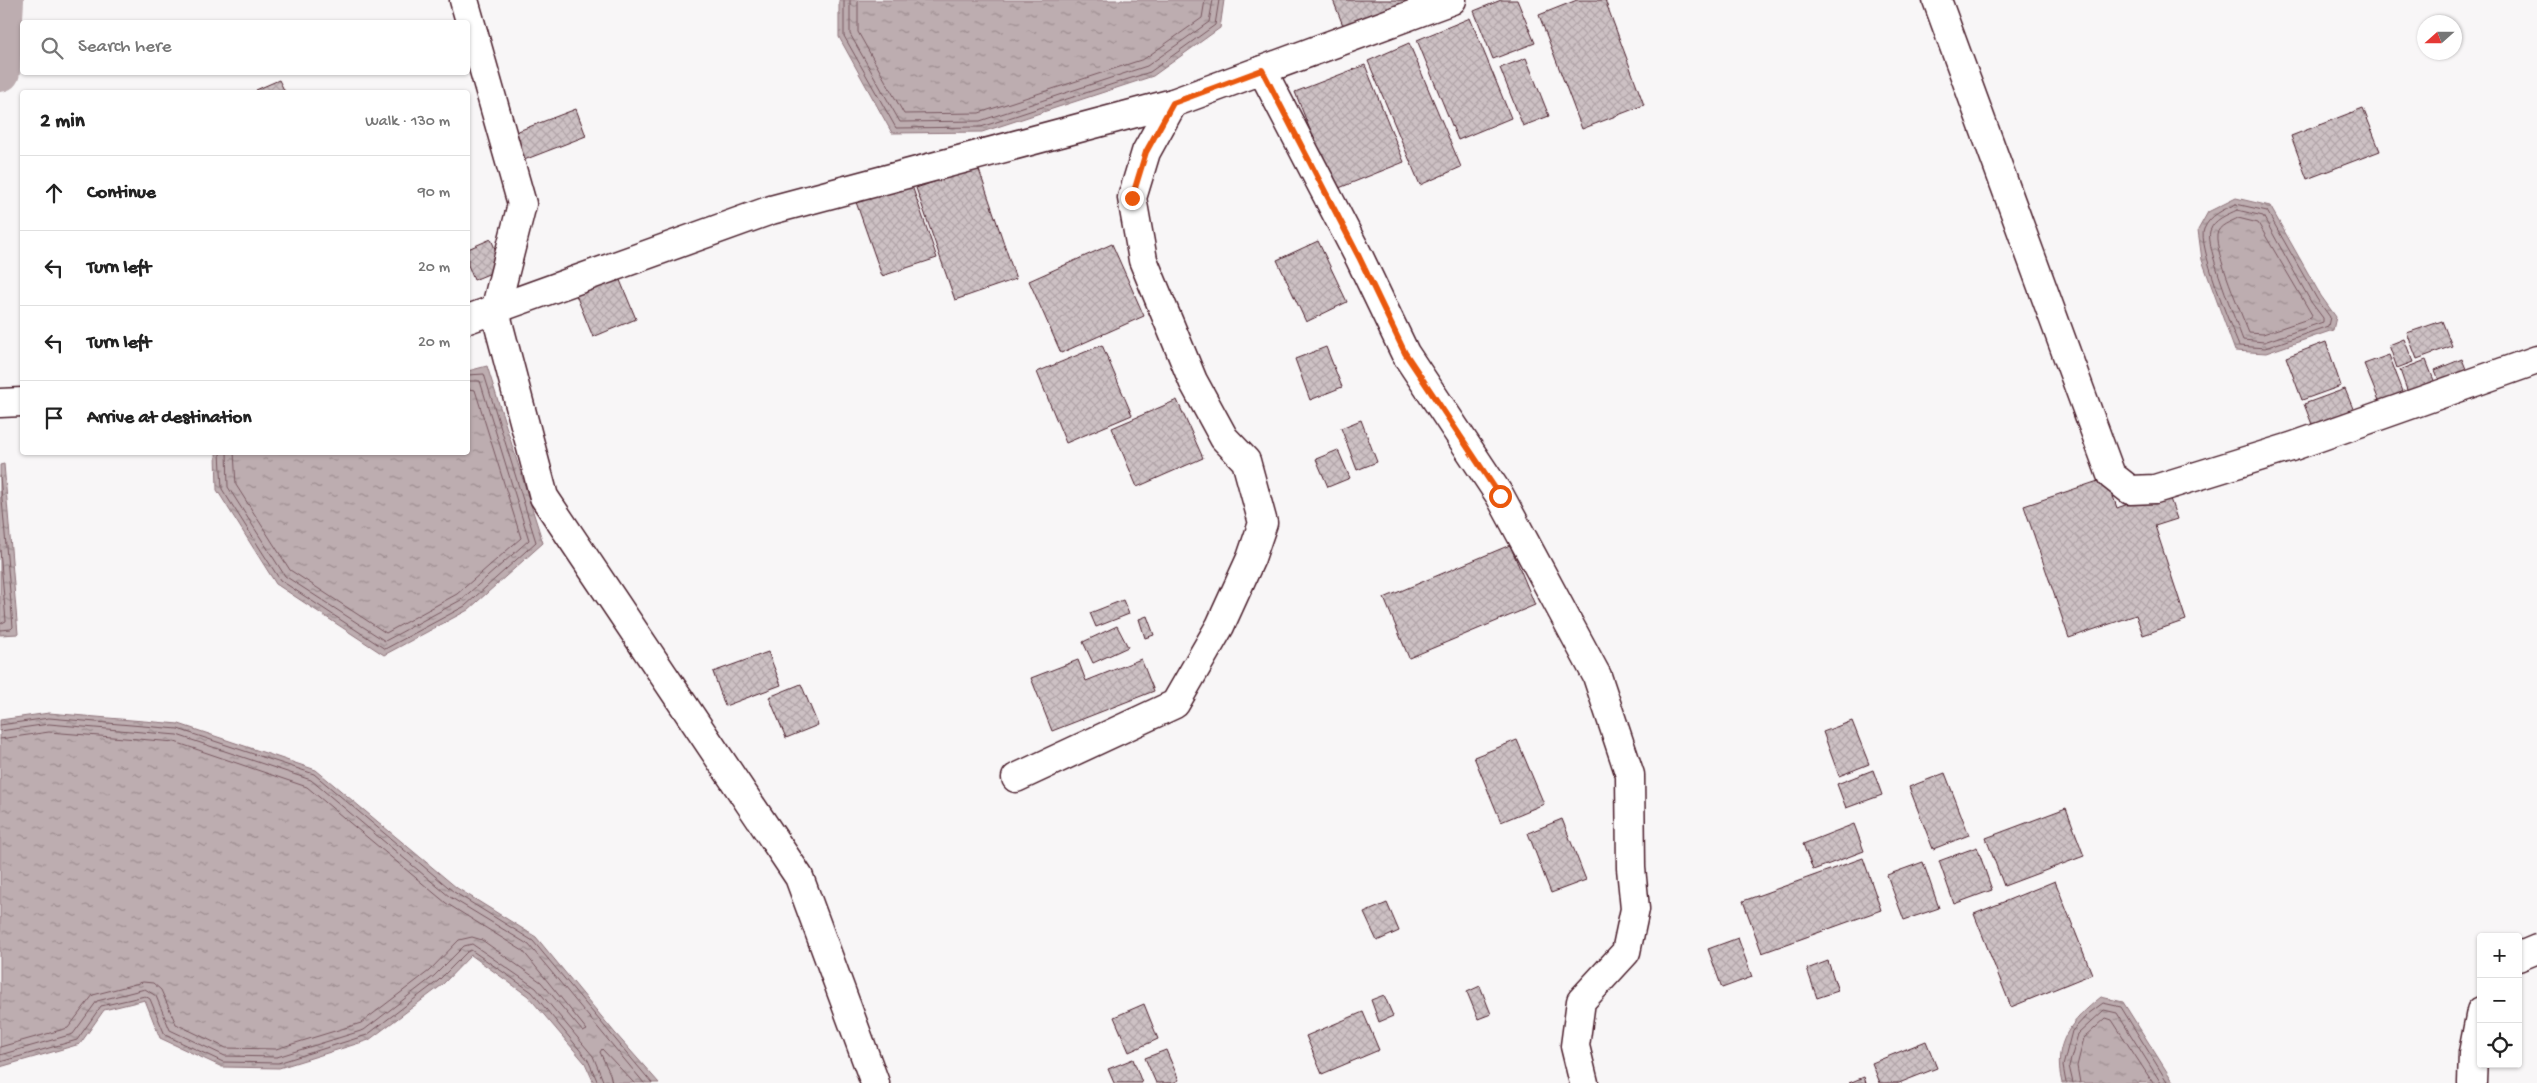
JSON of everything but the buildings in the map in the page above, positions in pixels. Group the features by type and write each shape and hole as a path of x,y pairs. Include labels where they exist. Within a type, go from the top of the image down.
{"street":[{"path":"464,0 470,20"},
{"path":"470,318 495,311 771,210 1173,103 1452,0"},
{"path":"1938,0 2111,476 2130,490 2155,488 2291,447 2537,360"},
{"path":"470,21 522,204 495,311 544,497 799,877 875,1083"},
{"path":"1262,70 1359,257 1405,353 1500,496 1598,676 1630,775 1631,868 1635,909 1626,952 1581,1001 1575,1046 1584,1083"},
{"path":"1016,778 1175,704 1220,626 1251,558 1263,523 1246,461 1224,438 1193,381 1143,260 1132,198 1146,152 1173,103"},
{"path":"0,403 20,402"},
{"path":"2522,955 2537,949"},
{"path":"2472,1083 2473,1053 2479,1023"}],"water":[{"path":"839,0 1224,0 1220,28 1153,76 982,132 892,133 839,37"},
{"path":"2236,198 2270,206 2321,296 2336,317 2333,330 2266,353 2235,351 2202,260 2198,230 2208,212"},
{"path":"487,366 543,543 468,610 384,655 276,584 217,490 216,455 470,455 470,370"},
{"path":"4,464 18,634 0,635 0,465"},
{"path":"49,713 179,724 316,770 457,888 536,937 659,1083 594,1083 585,1063 528,996 471,955 442,985 369,1040 279,1068 222,1067 160,1038 145,1000 104,1010 80,1044 0,1067 0,720"},
{"path":"2101,997 2123,1002 2174,1083 2062,1083 2060,1056 2066,1034 2081,1015"}],"waterway":[{"path":"0,72 4,0"}],"route":[{"path":"1132,198 1146,152 1173,103 1262,70 1359,257 1405,353 1500,496"}]}
